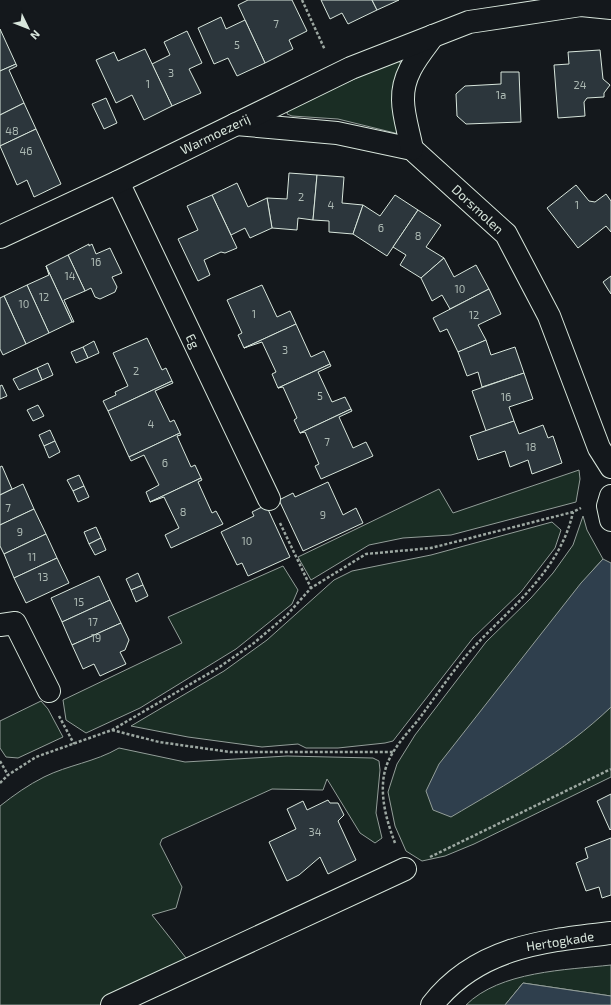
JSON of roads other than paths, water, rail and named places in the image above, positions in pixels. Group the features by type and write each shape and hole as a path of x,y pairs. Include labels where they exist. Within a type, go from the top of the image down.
{"street":[{"name":"Warmoezerij","path":"0,237 118,182 337,75 469,22 581,5 611,8"},
{"path":"235,124 336,133 412,149 403,99 407,76 414,61 433,36"},
{"name":"Dorsmolen","path":"412,149 506,234 549,316 599,448 611,467"},
{"name":"Eg","path":"118,182 269,499"},
{"path":"0,625 15,623 49,691"},
{"path":"112,1005 405,869"},
{"name":"Hertogkade","path":"432,1005 444,990 460,976 498,955 549,940 611,933"}],"water":[{"path":"603,559 611,563 611,707 574,739 554,753 514,780 451,817 433,810 426,791 439,764 581,583"},
{"path":"523,983 611,996 611,1005 505,1005"}]}
